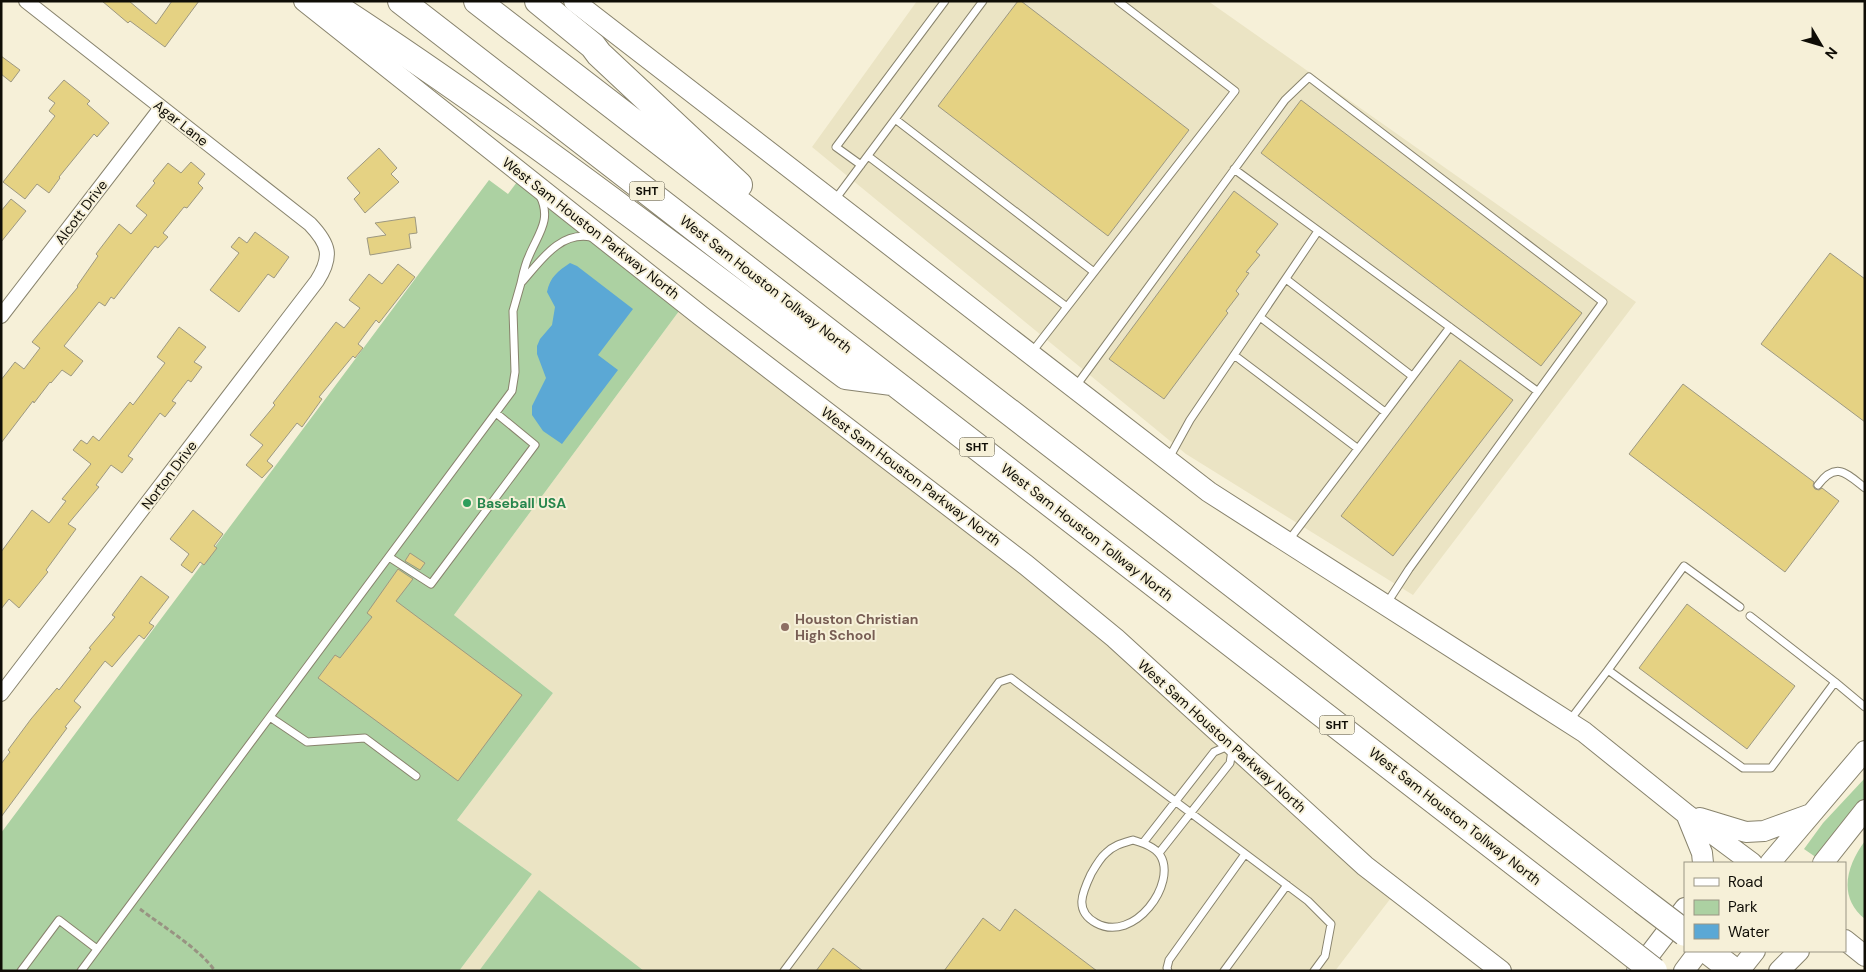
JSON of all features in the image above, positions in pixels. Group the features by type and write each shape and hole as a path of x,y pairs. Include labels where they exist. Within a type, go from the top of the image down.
{"highway":[{"path":"327,1 533,143 846,376 893,382"},
{"name":"West Sam Houston Tollway North","path":"401,1 1654,971"},
{"path":"477,1 1684,931"},
{"path":"538,1 593,46 599,54 855,293"},
{"path":"1709,952 1734,971"}],"main road":[{"name":"West Sam Houston Parkway North","path":"304,1 701,316 1026,565 1115,638 1365,866 1490,965"},
{"path":"583,4 834,202 1209,492 1584,732 1686,814 1751,862"},
{"path":"1771,862 1865,751"},
{"path":"1824,862 1865,810"},
{"path":"1686,814 1746,832 1764,831 1811,814"},
{"path":"1686,814 1702,853 1703,862"},
{"path":"1835,862 1843,839"},
{"path":"1637,971 1684,909"},
{"path":"1846,941 1865,956"},
{"path":"1684,971 1698,952"},
{"path":"1740,971 1754,952"},
{"path":"1779,971 1798,952"}],"street":[{"name":"Agar Lane","path":"26,1 310,224 323,237 327,252"},
{"name":"Alcott Drive","path":"1,316 161,108"},
{"name":"Norton Drive","path":"1,694 317,281 326,267 327,252"}],"lane":[{"path":"861,165 836,147 945,1"},
{"path":"834,202 984,1"},
{"path":"1030,354 1235,91 1118,1"},
{"path":"1074,388 1284,100 1309,77 1602,302 1409,569 1386,605"},
{"path":"895,120 1094,272"},
{"path":"868,156 1067,307"},
{"path":"1234,169 1537,391"},
{"path":"81,971 512,391 514,372 513,312 529,256 543,228 545,206 532,182"},
{"path":"1168,460 1190,420 1318,231"},
{"path":"521,283 546,255 561,242 580,235 604,239"},
{"path":"1286,278 1412,376"},
{"path":"1260,317 1385,412"},
{"path":"1288,542 1450,327"},
{"path":"1234,355 1357,448"},
{"path":"389,557 431,584 512,476 535,445 496,413"},
{"path":"1818,485 1825,475 1835,471 1847,474 1865,488"},
{"path":"1569,723 1684,566 1740,607"},
{"path":"1750,616 1865,706"},
{"path":"1608,670 1742,768 1771,768 1835,682"},
{"path":"784,971 999,682 1011,678 1308,901 1331,924 1326,956 1314,971"},
{"path":"270,717 307,742 366,738 416,776"},
{"path":"1143,843 1214,752 1233,744"},
{"path":"1159,853 1230,763 1233,744"},
{"path":"1133,840 1143,843 1159,853 1164,864 1165,873 1155,898 1144,914 1131,924 1115,928 1100,926 1090,920 1084,912 1081,901 1083,890 1105,853 1118,844 1133,840"},
{"path":"1168,971 1169,960 1245,854"},
{"path":"1224,971 1286,885"},
{"path":"21,971 59,920 97,949"}],"path":[{"path":"132,903 211,964 215,971"}],"shaded area":[{"path":"917,1 1208,1 1636,302 1413,595 1186,454 812,147"},
{"name":"Houston Christian High School","path":"685,303 1026,565 1397,890 1335,971 459,971 532,874 457,820 553,693 454,615"}],"green space":[{"name":"Baseball USA","path":"523,174 685,303 454,615 553,693 457,820 532,874 459,971 1,971 1,833 489,180 508,194"},
{"path":"1865,778 1865,799 1817,858 1804,849 1823,823"},
{"path":"1865,841 1865,919 1856,910 1851,901 1848,881 1853,860"},
{"path":"539,890 644,971 479,971"}],"water":[{"path":"570,263 577,266 633,309 598,355 618,370 562,444 543,431 532,415 532,406 546,378 537,354 537,346 540,339 552,325 555,307 547,292 548,287 555,275"}],"building":[{"path":"102,1 129,1 156,24 172,1 199,1 165,47 130,21 128,23"},
{"path":"1018,1 1021,1 1189,130 1108,236 938,106"},
{"path":"1,56 20,70 11,82 1,74"},
{"path":"64,80 90,101 87,104 109,123 97,137 94,134 59,177 49,193 37,184 25,199 3,182 55,116 49,111 55,103 48,98"},
{"path":"1301,100 1582,313 1541,366 1261,153"},
{"path":"379,148 397,168 391,174 399,182 365,213 354,199 360,193 347,178"},
{"path":"191,162 205,174 198,183 203,188 187,208 184,207 163,233 168,237 158,248 155,246 114,299 111,297 105,306 99,302 64,346 83,361 71,376 62,370 50,382 1,443 1,380 15,362 24,369 40,348 32,342 78,287 98,256 96,254 119,224 131,234 147,215 136,206 155,183 153,181 168,163 181,173"},
{"path":"1234,191 1278,224 1256,252 1260,255 1246,272 1249,273 1236,291 1239,294 1226,311 1228,313 1164,399 1109,359"},
{"path":"11,199 26,211 1,242 1,211"},
{"path":"415,217 417,233 409,234 411,248 370,255 367,238 386,235 375,223"},
{"path":"255,232 289,257 274,278 268,274 239,312 210,290 239,253 231,247 239,237 247,243"},
{"path":"1830,253 1865,279 1865,422 1761,344"},
{"path":"398,264 415,277 379,323 376,320 358,344 363,348 355,358 353,356 319,397 322,399 302,427 297,423 267,461 273,466 262,478 246,465 263,445 250,435 275,405 273,403 336,322 344,328 360,308 349,300 369,274 382,284"},
{"path":"179,327 206,347 194,362 202,367 191,382 188,380 172,401 176,403 165,417 160,413 128,456 133,459 122,473 111,465 96,485 99,487 68,524 76,529 46,570 48,572 19,608 9,599 1,609 1,552 32,510 49,523 66,501 62,499 91,464 73,450 81,440 87,444 93,436 99,441 130,402 133,405 165,363 157,357"},
{"path":"1460,360 1513,400 1393,556 1341,516"},
{"path":"1683,384 1814,482 1813,486 1815,489 1819,490 1822,488 1839,501 1785,572 1629,454"},
{"path":"193,510 223,534 214,546 217,548 204,565 200,562 192,573 181,565 189,554 170,539"},
{"path":"410,553 425,563 420,570 405,561"},
{"path":"398,569 413,579 396,601 522,695 458,781 318,678 335,655 340,658 372,617 367,613"},
{"path":"141,576 169,597 149,623 154,626 144,639 139,635 112,667 105,661 74,701 81,707 65,727 67,728 1,817 1,764 10,752 8,750 31,719 57,688 59,690 91,649 89,648 115,617 112,615"},
{"path":"1687,604 1795,686 1747,749 1639,668"},
{"path":"1015,909 1097,971 944,971 983,918 1000,931"},
{"path":"833,948 863,971 816,971"}],"place":[{"name":"Baseball USA","path":"467,503"},
{"name":"Houston Christian High School","path":"785,627"}]}
